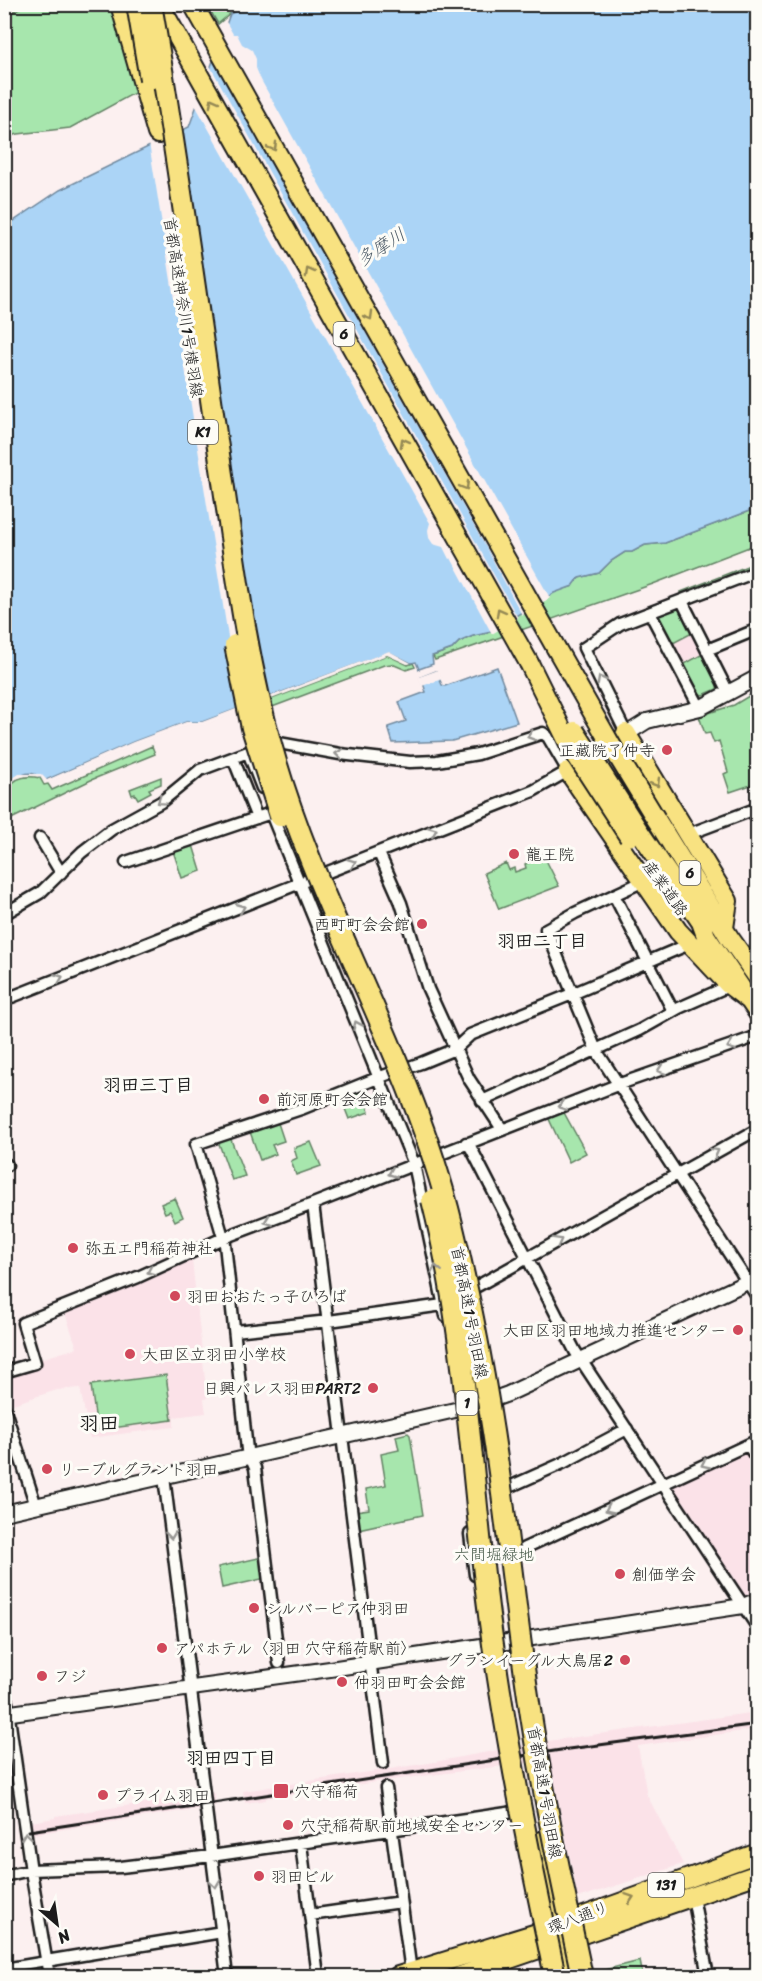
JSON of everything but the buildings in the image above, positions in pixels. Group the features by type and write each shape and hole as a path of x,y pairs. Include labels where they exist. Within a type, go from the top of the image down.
{"highway":[{"path":"121,4 158,133"},
{"name":"首都高速神奈川1号横羽線","path":"137,4 243,690 269,786 300,850"},
{"name":"首都高速神奈川1号横羽線","path":"151,4 246,632 273,753 300,850"},
{"name":"首都高速1号羽田線","path":"300,850 419,1114 437,1169 466,1285 494,1434 529,1699 552,1838 582,1977"},
{"name":"首都高速1号羽田線","path":"300,850 407,1118 425,1171 438,1225 451,1290 471,1438 484,1575 502,1700 527,1842 555,1977"},
{"path":"494,1434 502,1574 539,1840"},
{"path":"471,1438 564,1977"},
{"path":"558,1934 572,1977"}],"main road":[{"name":"産業道路","path":"159,4 529,663 547,685 634,834 701,922 698,940 753,1007"},
{"name":"産業道路","path":"193,4 614,750 724,928 758,978"},
{"path":"626,733 728,901 724,928"},
{"path":"568,771 644,881 698,940 729,984 753,1007"},
{"name":"環八通り","path":"459,1977 558,1934 758,1854"},
{"name":"環八通り","path":"404,1974 693,1897 758,1874"}],"street":[{"path":"626,733 584,648 620,624 758,571"},
{"path":"682,601 729,694"},
{"path":"650,613 700,708"},
{"path":"707,650 758,629"},
{"path":"4,1000 533,791 613,744 626,733 647,721 700,708 758,678"},
{"path":"4,914 40,892 82,852 112,829 161,802 200,770 277,744 410,762 437,761 478,754 543,733 548,737 568,771"},
{"path":"277,744 324,874 372,981 438,1155 470,1290 492,1400 507,1488 541,1738"},
{"path":"248,752 299,885 414,1164 444,1305 461,1410 472,1557 514,1812 558,1934 588,1977"},
{"path":"233,758 257,818"},
{"path":"686,835 758,807"},
{"path":"126,862 271,813"},
{"path":"40,838 61,873"},
{"path":"379,853 401,903 428,989 469,1079 502,1129"},
{"path":"644,881 546,929 596,1050 676,1174 752,1280 758,1298"},
{"path":"614,895 673,1011"},
{"path":"279,1663 255,1468 249,1458 223,1238 196,1144 302,1109 455,1048 470,1035 647,963 724,928"},
{"path":"482,1101 640,1030 729,984"},
{"path":"4,1372 34,1363 23,1323 138,1277 223,1238 466,1143 617,1085 758,1036"},
{"path":"235,1331 444,1305 758,1129"},
{"path":"466,1143 471,1148 526,1258 581,1360 758,1628"},
{"path":"313,1204 383,1763"},
{"path":"4,1513 461,1410 492,1400 752,1280"},
{"path":"4,1407 36,1506"},
{"path":"507,1488 563,1463 627,1430"},
{"path":"516,1552 753,1442 758,1460"},
{"path":"164,1477 227,1977"},
{"path":"6,1714 485,1646 743,1606 758,1600"},
{"path":"4,1682 6,1714 49,1977"},
{"path":"543,1765 558,1934 548,1977"},
{"path":"386,1788 401,1902 404,1974"},
{"path":"4,1876 30,1870 121,1867 211,1856 514,1812"},
{"path":"301,1844 318,1977"},
{"path":"693,1897 708,1977"},
{"path":"310,1915 401,1902"},
{"path":"4,1968 222,1932"}],"shaded area":[{"path":"692,633 703,655 683,665 671,644"},
{"name":"大田区立羽田小学校","path":"192,1260 207,1398 204,1399 206,1413 174,1417 174,1427 90,1438 80,1388 57,1390 10,1405 5,1389 8,1377 39,1368 37,1360 77,1348 65,1313"},
{"path":"746,1448 757,1463 757,1595 744,1601 668,1484"},
{"path":"757,1712 757,1729 638,1746 647,1795 683,1864 578,1898 550,1760 383,1781 245,1803 243,1791 429,1763 541,1742"},
{"path":"214,1793 216,1805 209,1807 33,1834 31,1822 55,1818 55,1816"},
{"path":"43,1967 45,1976 5,1976 5,1974"}],"green space":[{"path":"25,5 116,5 140,90 70,128 18,134 5,138 4,16"},
{"path":"207,5 248,5 230,14 218,24"},
{"path":"757,508 757,544 653,584 435,660 433,656 452,649 459,642 473,636 487,633 554,592 573,586 578,578 599,573 625,552 632,552 645,545 665,543"},
{"path":"757,562 757,565 682,594 681,592"},
{"path":"675,607 683,612 718,681 717,689 703,695 696,693 658,620 660,614","holes":["692,633 703,654 683,665 671,644"]},
{"path":"387,655 408,665 413,663 415,667 406,670 392,664 384,665 259,712 256,705"},
{"path":"757,691 757,791 754,784 730,792 724,774 728,772 719,741 714,743 710,733 705,734 699,716 734,705"},
{"path":"152,746 155,754 91,780 5,822 6,795 13,782 20,778 40,778 44,785 48,784 52,790"},
{"path":"161,777 161,784 149,789 151,792 138,799 135,794 132,795 130,789"},
{"path":"193,845 201,871 182,878 173,851"},
{"path":"543,854 559,886 499,909 484,873 506,863 509,870 514,868 515,872 526,868 525,864 530,862 529,859"},
{"path":"362,1088 369,1112 349,1119 340,1096"},
{"path":"562,1109 586,1153 569,1162 548,1117"},
{"path":"277,1120 284,1141 272,1145 276,1154 260,1160 249,1129"},
{"path":"230,1137 245,1176 232,1180 218,1141"},
{"path":"311,1142 321,1166 296,1175 291,1161 297,1158 294,1148"},
{"path":"175,1198 183,1217 175,1221 170,1211 165,1213 161,1204"},
{"path":"166,1375 172,1420 97,1430 91,1385"},
{"path":"408,1433 423,1515 358,1529 356,1511 369,1509 366,1489 386,1485 381,1454 399,1450 396,1436"},
{"path":"263,1557 266,1578 222,1588 218,1567"},
{"path":"640,1961 643,1976 597,1976 596,1972"}],"water":[{"name":"多摩川","path":"248,5 757,5 757,508 665,543 645,545 632,552 625,552 599,573 579,578 573,586 554,593 487,633 473,636 459,642 452,649 432,656 433,664 419,669 416,662 411,663 389,652 202,722 186,722 133,742 46,780 29,773 5,786 5,227 60,190 189,127 230,14"},
{"path":"497,667 517,722 452,741 393,743 388,727 406,721 399,702 426,692 421,677 436,671 442,685 445,686"}],"pier":[{"path":"225,20 242,44 252,50 261,80 550,598 522,615 211,57"},
{"path":"209,64 518,618 492,634 451,558 449,559 443,547 433,544 429,538 430,523 194,103"},
{"path":"177,129 202,301 266,698 389,651 411,663 407,664 387,655 203,725 186,725 47,783 39,776 25,776 16,779 4,789 10,780 19,774 41,774 47,780 133,742 186,722 202,722 241,707 149,143"},
{"path":"438,670 442,679 422,686 419,677"}],"railway":[{"path":"29,1831 561,1750 758,1724"}],"place":[{"name":"正藏院了仲寺","path":"667,750"},
{"name":"龍王院","path":"514,854"},
{"name":"西町町会会館","path":"422,924"},
{"name":"前河原町会会館","path":"264,1099"},
{"name":"弥五エ門稲荷神社","path":"73,1248"},
{"name":"羽田おおたっ子ひろば","path":"175,1296"},
{"name":"大田区羽田地域力推進センター","path":"738,1330"},
{"name":"大田区立羽田小学校","path":"130,1354"},
{"name":"日興パレス羽田PART2","path":"373,1388"},
{"name":"リーブルグラント羽田","path":"47,1469"},
{"name":"創価学会","path":"620,1574"},
{"name":"シルバーピア仲羽田","path":"254,1608"},
{"name":"アパホテル〈羽田 穴守稲荷駅前〉","path":"162,1648"},
{"name":"グランイーグル大鳥居2","path":"625,1660"},
{"name":"フジ","path":"42,1676"},
{"name":"仲羽田町会会館","path":"342,1682"},
{"name":"穴守稲荷","path":"281,1791"},
{"name":"プライム羽田","path":"103,1795"},
{"name":"穴守稲荷駅前地域安全センター","path":"288,1825"},
{"name":"羽田ビル","path":"259,1876"}],"district":[{"name":"羽田二丁目","path":"542,941"},
{"name":"羽田三丁目","path":"148,1085"},
{"name":"羽田","path":"99,1423"},
{"name":"羽田四丁目","path":"231,1758"}],"park label":[{"name":"六間堀緑地","path":"494,1554"}]}
